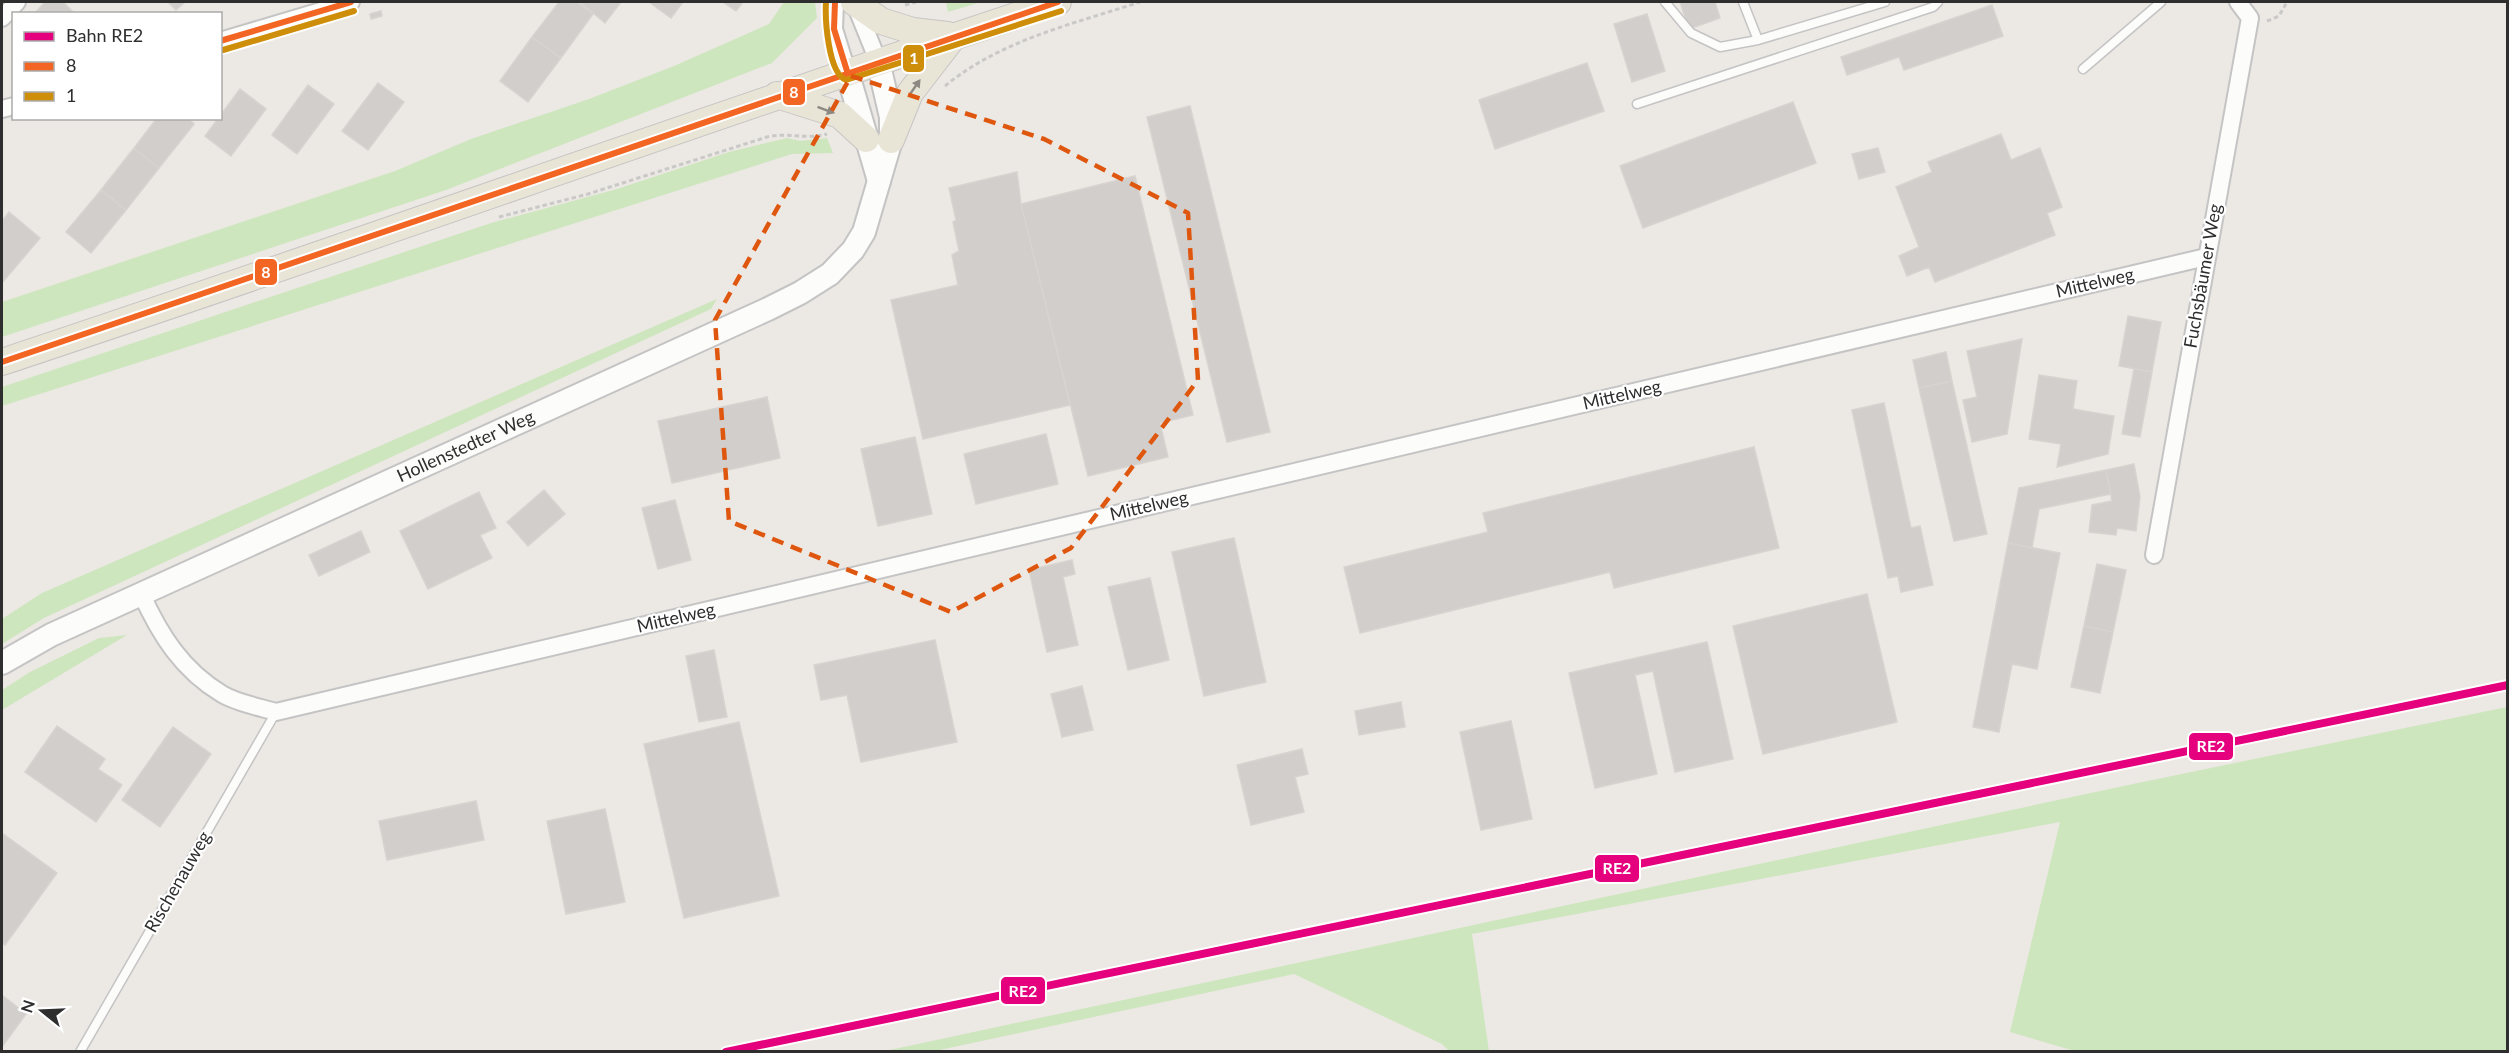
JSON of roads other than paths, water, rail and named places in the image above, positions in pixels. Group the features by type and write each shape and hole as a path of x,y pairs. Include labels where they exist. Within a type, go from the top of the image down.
{"main road":[{"path":"854,2 881,21 913,31 954,36"},
{"path":"2,362 212,292 847,71 1058,2"},
{"path":"879,139 910,93 954,36"},
{"path":"878,61 891,117 879,139"},
{"path":"847,71 879,139"},
{"path":"777,95 840,115 879,139"},
{"name":"Hollenstedter Weg","path":"2,663 51,635 141,593 800,294 830,274 853,250 864,232 879,181 879,139"}],"street":[{"path":"2,18 17,2"},
{"path":"222,39 351,2"},
{"path":"835,2 834,29 847,71"},
{"path":"854,2 878,61"},
{"name":"Fuchsbäumer Weg","path":"2154,555 2250,18 2238,2"},
{"name":"Mittelweg","path":"276,712 2206,257"},
{"path":"141,593 161,635 185,666 224,696 276,712"}],"lane":[{"path":"1665,2 1690,33 1720,47 1758,40 1885,2"},
{"path":"1743,2 1758,40"},
{"path":"1637,104 1934,7 1938,2"},
{"path":"2083,69 2161,2"},
{"name":"Rischenauweg","path":"80,1052 276,712"}],"rail line":[{"name":"RE2","path":"726,1052 2508,685"}]}
